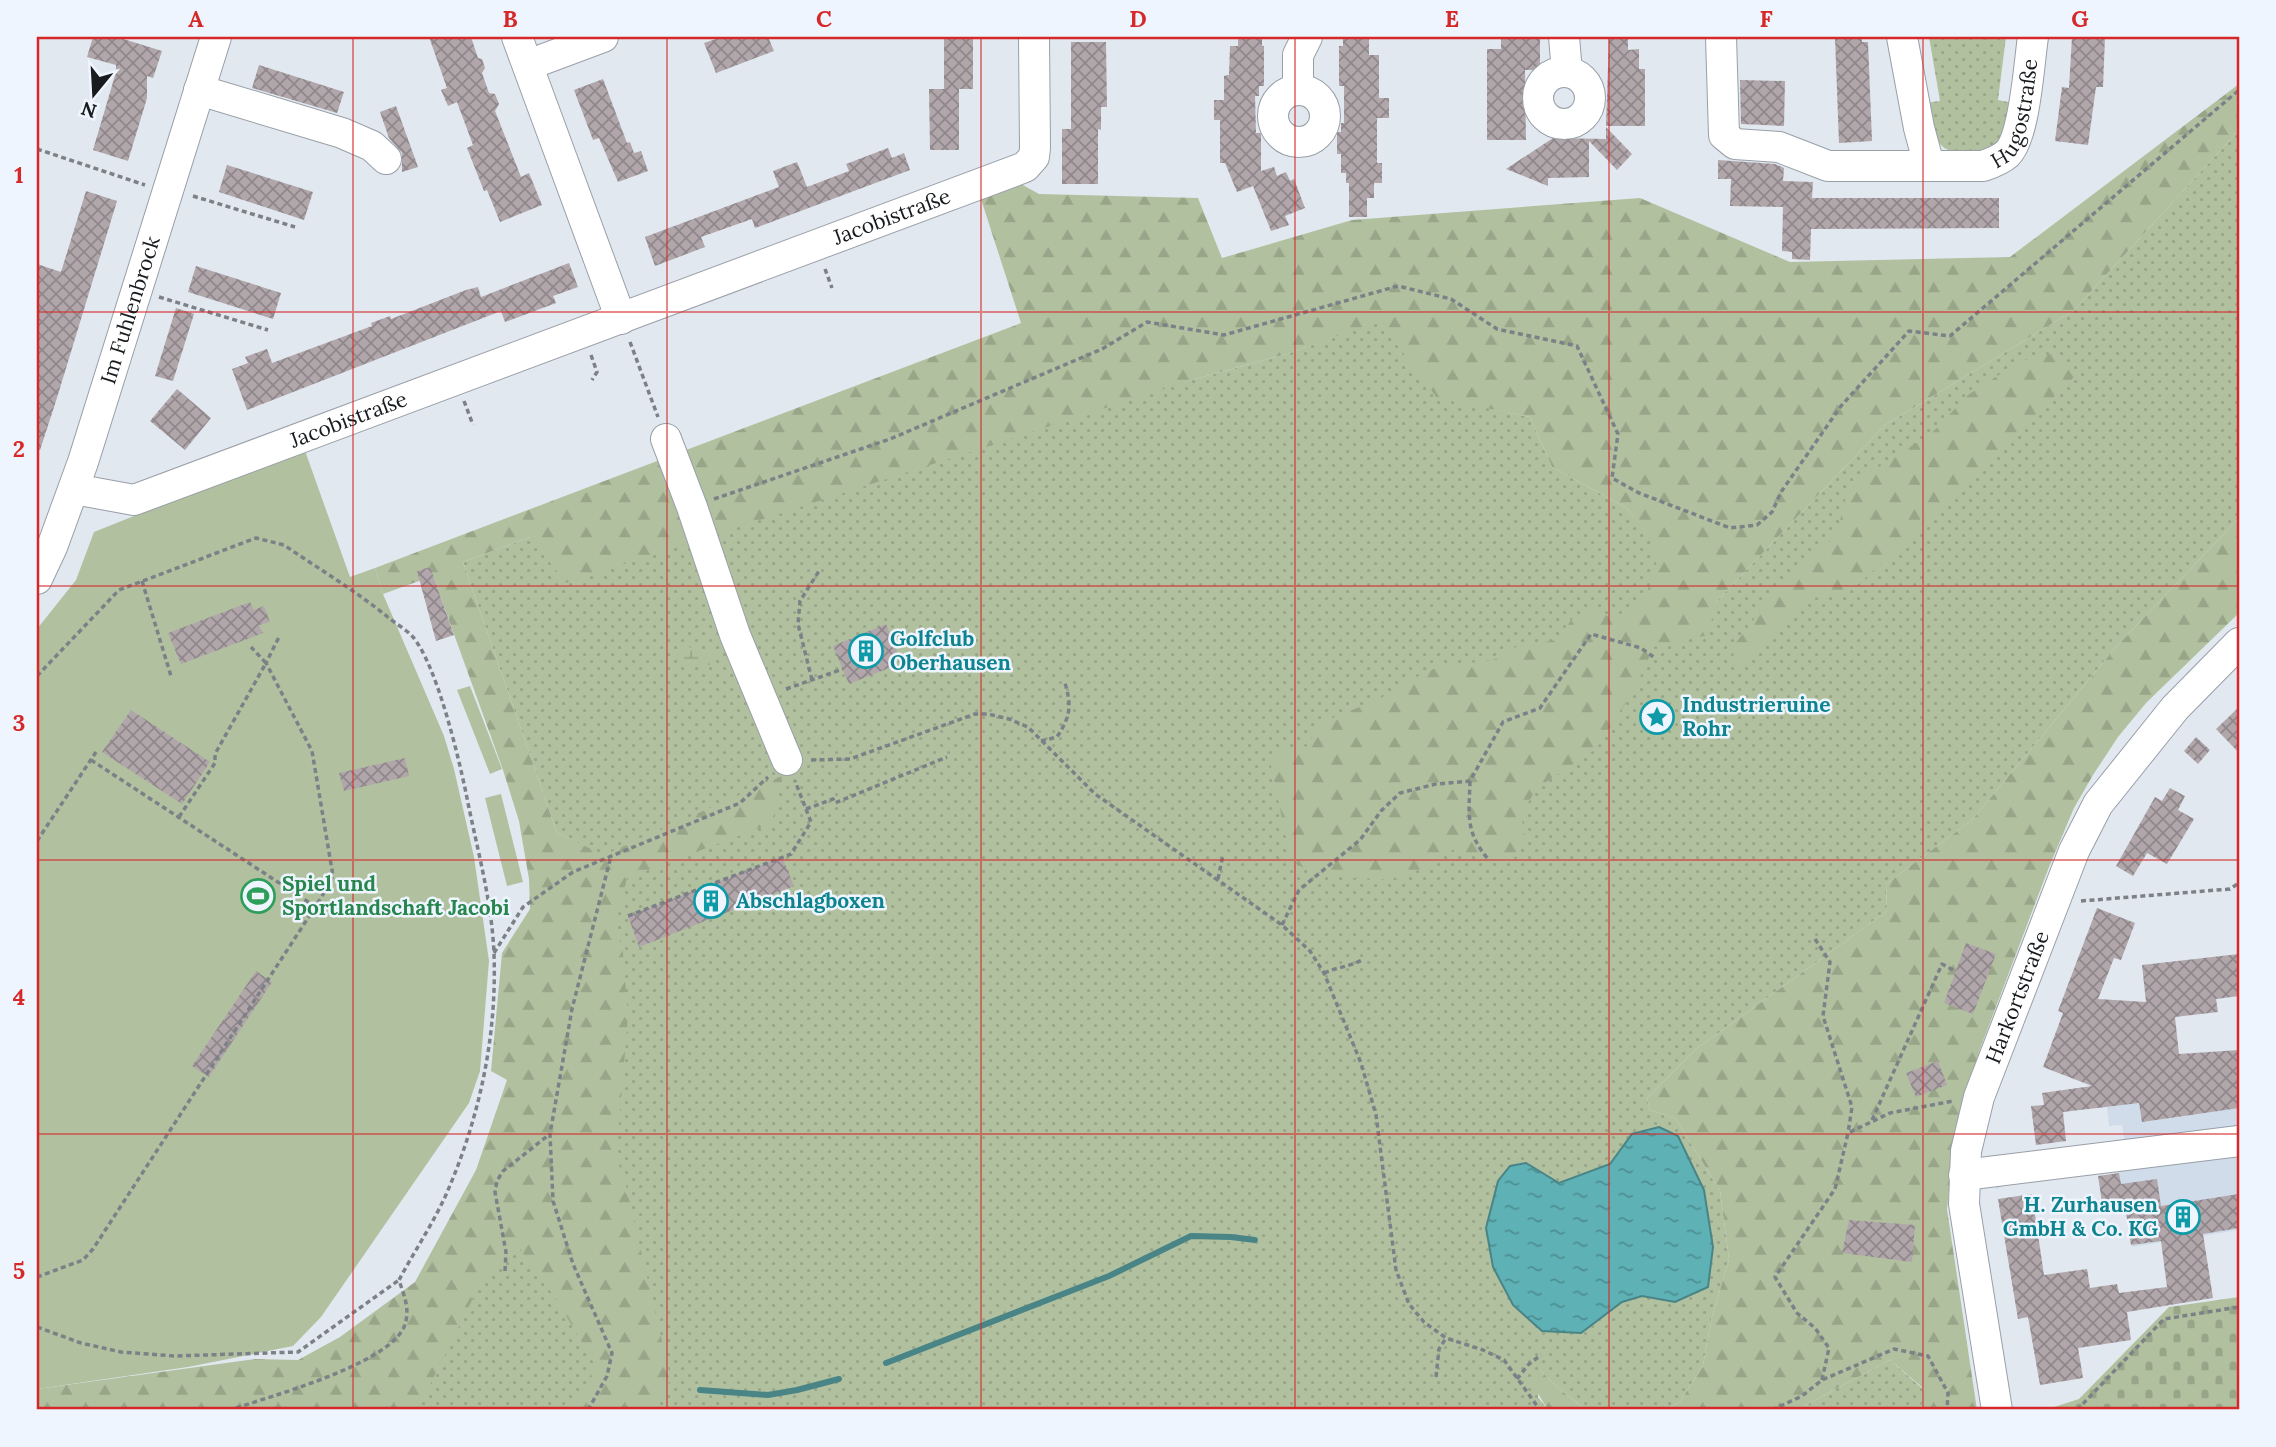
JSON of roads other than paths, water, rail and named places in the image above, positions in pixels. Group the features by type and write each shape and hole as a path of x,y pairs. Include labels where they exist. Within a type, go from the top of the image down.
{"street":[{"name":"Im Fuhlenbrock","path":"37,579 74,489 216,37"},
{"path":"517,37 621,319"},
{"path":"528,65 603,37"},
{"name":"Jacobistraße","path":"74,489 134,500 1025,167 1034,157 1035,148 1034,37"},
{"path":"1298,90 1298,55 1307,37"},
{"path":"1564,37 1567,72"},
{"name":"Hugostraße","path":"1721,37 1724,135 1735,144 1779,147 1828,166 1983,166 1997,161 2009,152 2020,126 2033,37"},
{"path":"1902,37 1928,165"},
{"path":"199,90 342,133 372,146 386,159"},
{"path":"667,439 735,635 787,760"},
{"name":"Harkortstraße","path":"1997,1410 1968,1235 1964,1175 1970,1130 1979,1097 2074,850 2098,804 2175,708 2239,643"},
{"path":"1964,1175 2239,1141"}],"water":[{"path":"1659,1127 1678,1136 1704,1190 1713,1247 1708,1287 1675,1302 1642,1296 1622,1302 1581,1333 1542,1331 1513,1305 1493,1267 1486,1228 1498,1181 1510,1166 1526,1163 1559,1183 1610,1164 1632,1134"}],"waterway":[{"path":"886,1363 1109,1276 1191,1236 1255,1240"},
{"path":"700,1390 768,1395 839,1379"}],"place":[{"name":"Golfclub Oberhausen","path":"866,651"},
{"name":"Industrieruine Rohr","path":"1657,717"},
{"name":"Spiel und Sportlandschaft Jacobi","path":"258,896"},
{"name":"Abschlagboxen","path":"711,901"},
{"name":"H. Zurhausen GmbH & Co. KG","path":"2183,1217"}]}
